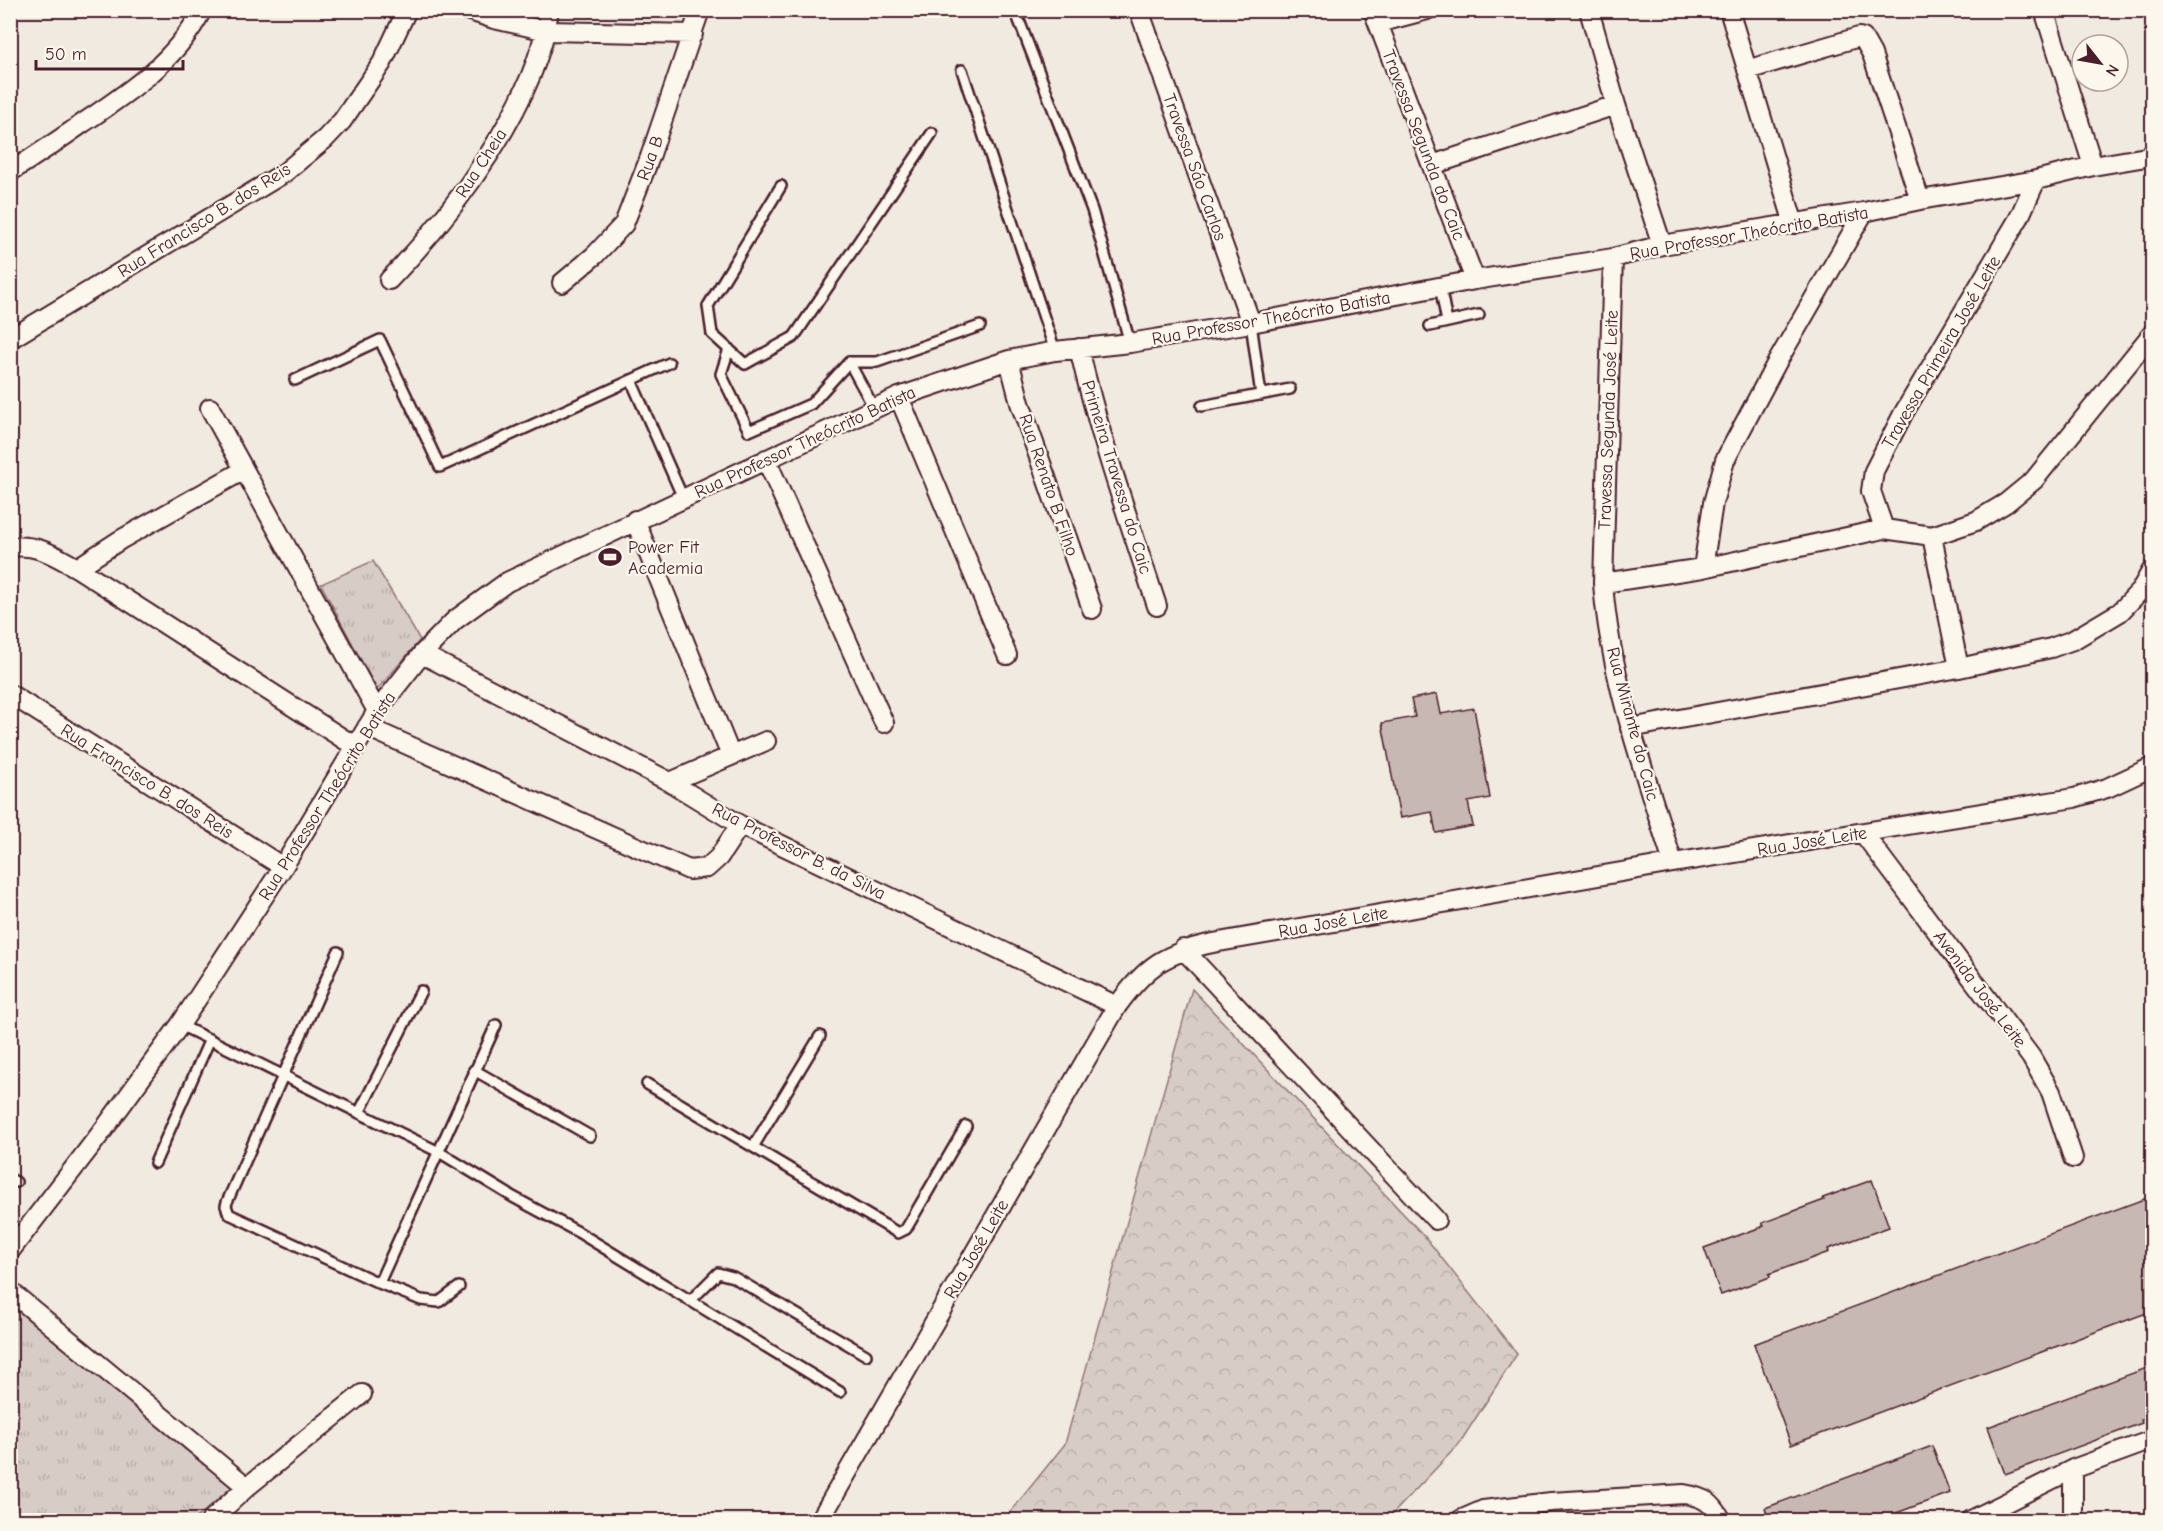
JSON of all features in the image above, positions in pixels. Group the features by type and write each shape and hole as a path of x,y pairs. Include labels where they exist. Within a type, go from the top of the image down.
{"street":[{"path":"10,172 110,105 148,76 176,49 202,10"},
{"name":"Rua Francisco B. dos Reis","path":"10,339 292,166 325,139 342,121 382,63 407,10"},
{"path":"467,10 494,19 547,31 693,34"},
{"name":"Rua Cheia","path":"389,280 422,246 496,144 528,80 547,31 549,10"},
{"name":"Rua B","path":"562,283 595,255 624,224 640,185 700,10"},
{"name":"Travessa Sáo Carlos","path":"1139,10 1251,323"},
{"path":"1375,17 1427,10"},
{"path":"1589,10 1616,105 1662,245"},
{"path":"1729,10 1794,224"},
{"path":"2044,10 2093,166"},
{"name":"Travessa Segunda do Caic","path":"1375,17 1474,280"},
{"path":"1748,70 1859,37 1863,38 1872,54 1920,200"},
{"path":"1432,165 1616,105"},
{"name":"Rua Professor Theócrito Batista","path":"10,1251 98,1138 180,1025 283,867 377,711 422,654 455,620 507,582 874,408 899,397 1009,360 1054,351 1130,343 1251,323 1440,286 1613,258 1662,245 1864,212 2152,156"},
{"name":"Travessa Primeira José Leite","path":"1884,529 1871,491 1874,471 1903,414 2019,218 2036,180"},
{"path":"1703,568 1713,504 1725,460 1776,364 1864,212"},
{"name":"Travessa Segunda José Leite","path":"1603,583 1613,258"},
{"path":"1603,583 1703,568 1884,529 1932,536 1976,521 2006,502 2034,480 2152,334"},
{"name":"Primeira Travessa do Caic","path":"1079,348 1086,382 1157,606"},
{"name":"Rua Renato B Filho","path":"1009,360 1020,403 1092,609"},
{"path":"899,397 1007,655"},
{"path":"210,408 377,711"},
{"path":"766,459 884,723"},
{"path":"77,568 120,540 244,470"},
{"path":"635,520 731,756"},
{"path":"1932,536 1959,668"},
{"path":"10,548 26,546 40,549 77,568 356,747"},
{"path":"1630,728 1959,668 2051,648 2073,640 2120,612 2140,591 2152,570"},
{"name":"Rua Mirante do Caic","path":"1603,583 1613,659 1630,728 1673,863"},
{"name":"Rua Professor B. da Silva","path":"422,654 670,782 740,825 1117,1006"},
{"name":"Rua Francisco B. dos Reis","path":"10,694 283,867"},
{"path":"367,727 688,870 707,867 725,849 740,825"},
{"path":"670,782 766,741"},
{"name":"Rua José Leite","path":"820,1521 1117,1006 1135,981 1149,969 1183,949 1673,863 2074,798 2107,788 2152,767"},
{"name":"Avenida José Leite","path":"1863,834 2031,1057 2051,1092 2073,1158"},
{"path":"1183,949 1436,1221"},
{"path":"10,1291 247,1487"},
{"path":"211,1521 247,1487 362,1394"},
{"path":"1971,1521 2073,1469 2152,1440"},
{"path":"2073,1469 2073,1521"},
{"path":"1460,1521 1483,1510 1539,1503 1684,1494 1709,1502 1722,1521"}],"lane":[{"path":"1015,10 1092,210 1130,343"},
{"path":"962,70 1054,351"},
{"path":"781,186 708,306 712,334 745,364 794,337 932,133"},
{"path":"1440,286 1447,322"},
{"path":"1430,326 1479,315"},
{"path":"1251,323 1261,395"},
{"path":"729,349 721,374 749,431 811,404 849,362 877,362 980,326"},
{"path":"295,380 380,340 440,467 669,363"},
{"path":"849,362 874,408"},
{"path":"631,380 683,498"},
{"path":"1202,406 1290,390"},
{"path":"338,952 227,1202 227,1211 229,1214 379,1283 433,1302 439,1302 459,1287"},
{"path":"359,1113 421,991"},
{"path":"180,1025 439,1152 513,1197 578,1232 840,1392"},
{"path":"379,1283 496,1025"},
{"path":"753,1147 820,1036"},
{"path":"155,1163 210,1039"},
{"path":"474,1070 590,1136"},
{"path":"647,1084 898,1233 906,1230 966,1126"},
{"path":"690,1301 718,1273 733,1277 866,1355"}],"green space":[{"path":"373,561 420,640 377,690 321,584"},
{"path":"1192,989 1426,1238 1517,1354 1459,1444 1387,1520 1004,1520 1065,1444"},
{"path":"10,1303 232,1487 194,1520 11,1520"}],"building":[{"path":"1437,694 1441,714 1474,708 1490,798 1468,802 1473,826 1436,833 1432,812 1400,818 1382,723 1415,717 1411,699"},
{"path":"1872,1180 1889,1227 1828,1249 1829,1252 1721,1295 1704,1248 1764,1226 1762,1223"},
{"path":"2152,1196 2152,1311 1791,1445 1754,1344"},
{"path":"2152,1366 2152,1416 2141,1420 2142,1423 2005,1474 1988,1427"},
{"path":"1932,1446 1950,1493 1875,1521 1769,1521 1765,1508"}],"place":[{"name":"Power Fit Academia","path":"610,557"}]}
